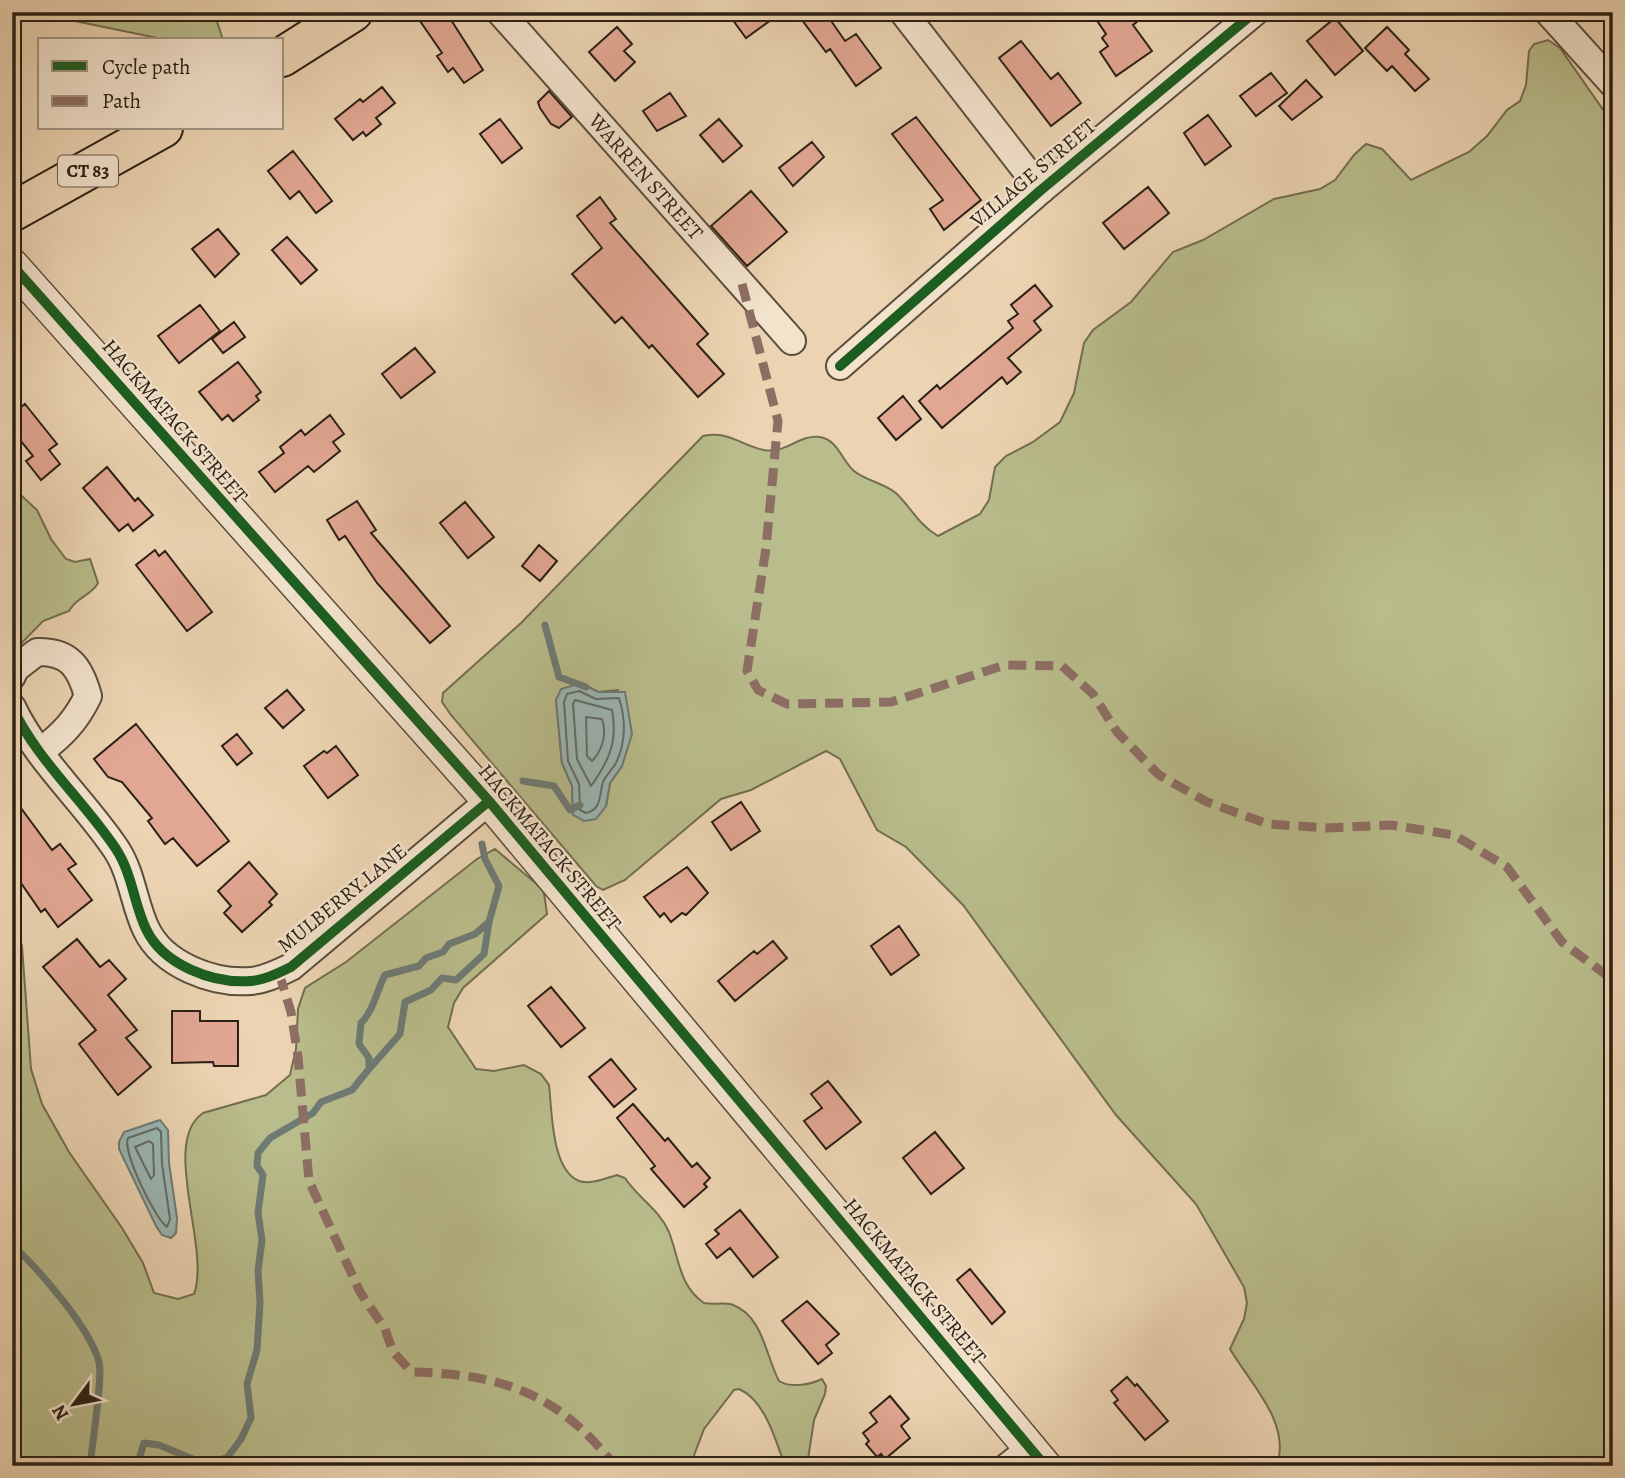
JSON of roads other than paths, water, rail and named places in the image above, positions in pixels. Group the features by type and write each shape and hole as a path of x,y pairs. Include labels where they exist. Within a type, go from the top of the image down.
{"main road":[{"path":"284,56 353,12"},
{"name":"CT 83","path":"12,212 159,130"}],"street":[{"name":"WARREN STREET","path":"500,12 792,341"},
{"path":"903,12 1041,190"},
{"name":"VILLAGE STREET","path":"839,366 1041,190 1255,12"},
{"path":"1548,12 1613,84"},
{"name":"HACKMATACK STREET","path":"12,265 489,802 1027,1460"},
{"path":"12,676 15,669 37,652 61,655 74,662 82,675 88,696 79,715 64,734 41,751"},
{"name":"MULBERRY LANE","path":"12,707 41,751 117,851 153,941 174,961 222,980 251,981 268,978 291,967 489,802"}],"water":[{"path":"581,683 598,692 625,692 632,734 622,766 610,783 606,806 596,819 584,821 573,815 572,786 562,763 556,700 561,689"},
{"path":"160,1120 168,1130 169,1163 177,1218 176,1233 171,1238 162,1235 156,1226 119,1149 124,1132"}],"waterway":[{"path":"545,625 559,677 586,687"},
{"path":"523,781 554,786 570,810 580,805"},
{"path":"145,1466 140,1456 144,1443 159,1445 195,1460 211,1462 227,1458 241,1439 251,1418 247,1384 257,1350 260,1303 258,1271 262,1240 258,1213 263,1175 257,1166 258,1153 270,1138 313,1113 321,1102 352,1090 369,1069 369,1058 359,1044 361,1023 372,1007 385,975 419,966 426,958 443,952 449,944 475,934 489,922 499,886 485,859 482,844"},
{"path":"369,1069 400,1034 405,1002 431,990 442,978 456,980 484,954 489,922"},
{"path":"12,1245 75,1316 99,1362 90,1466"}]}
